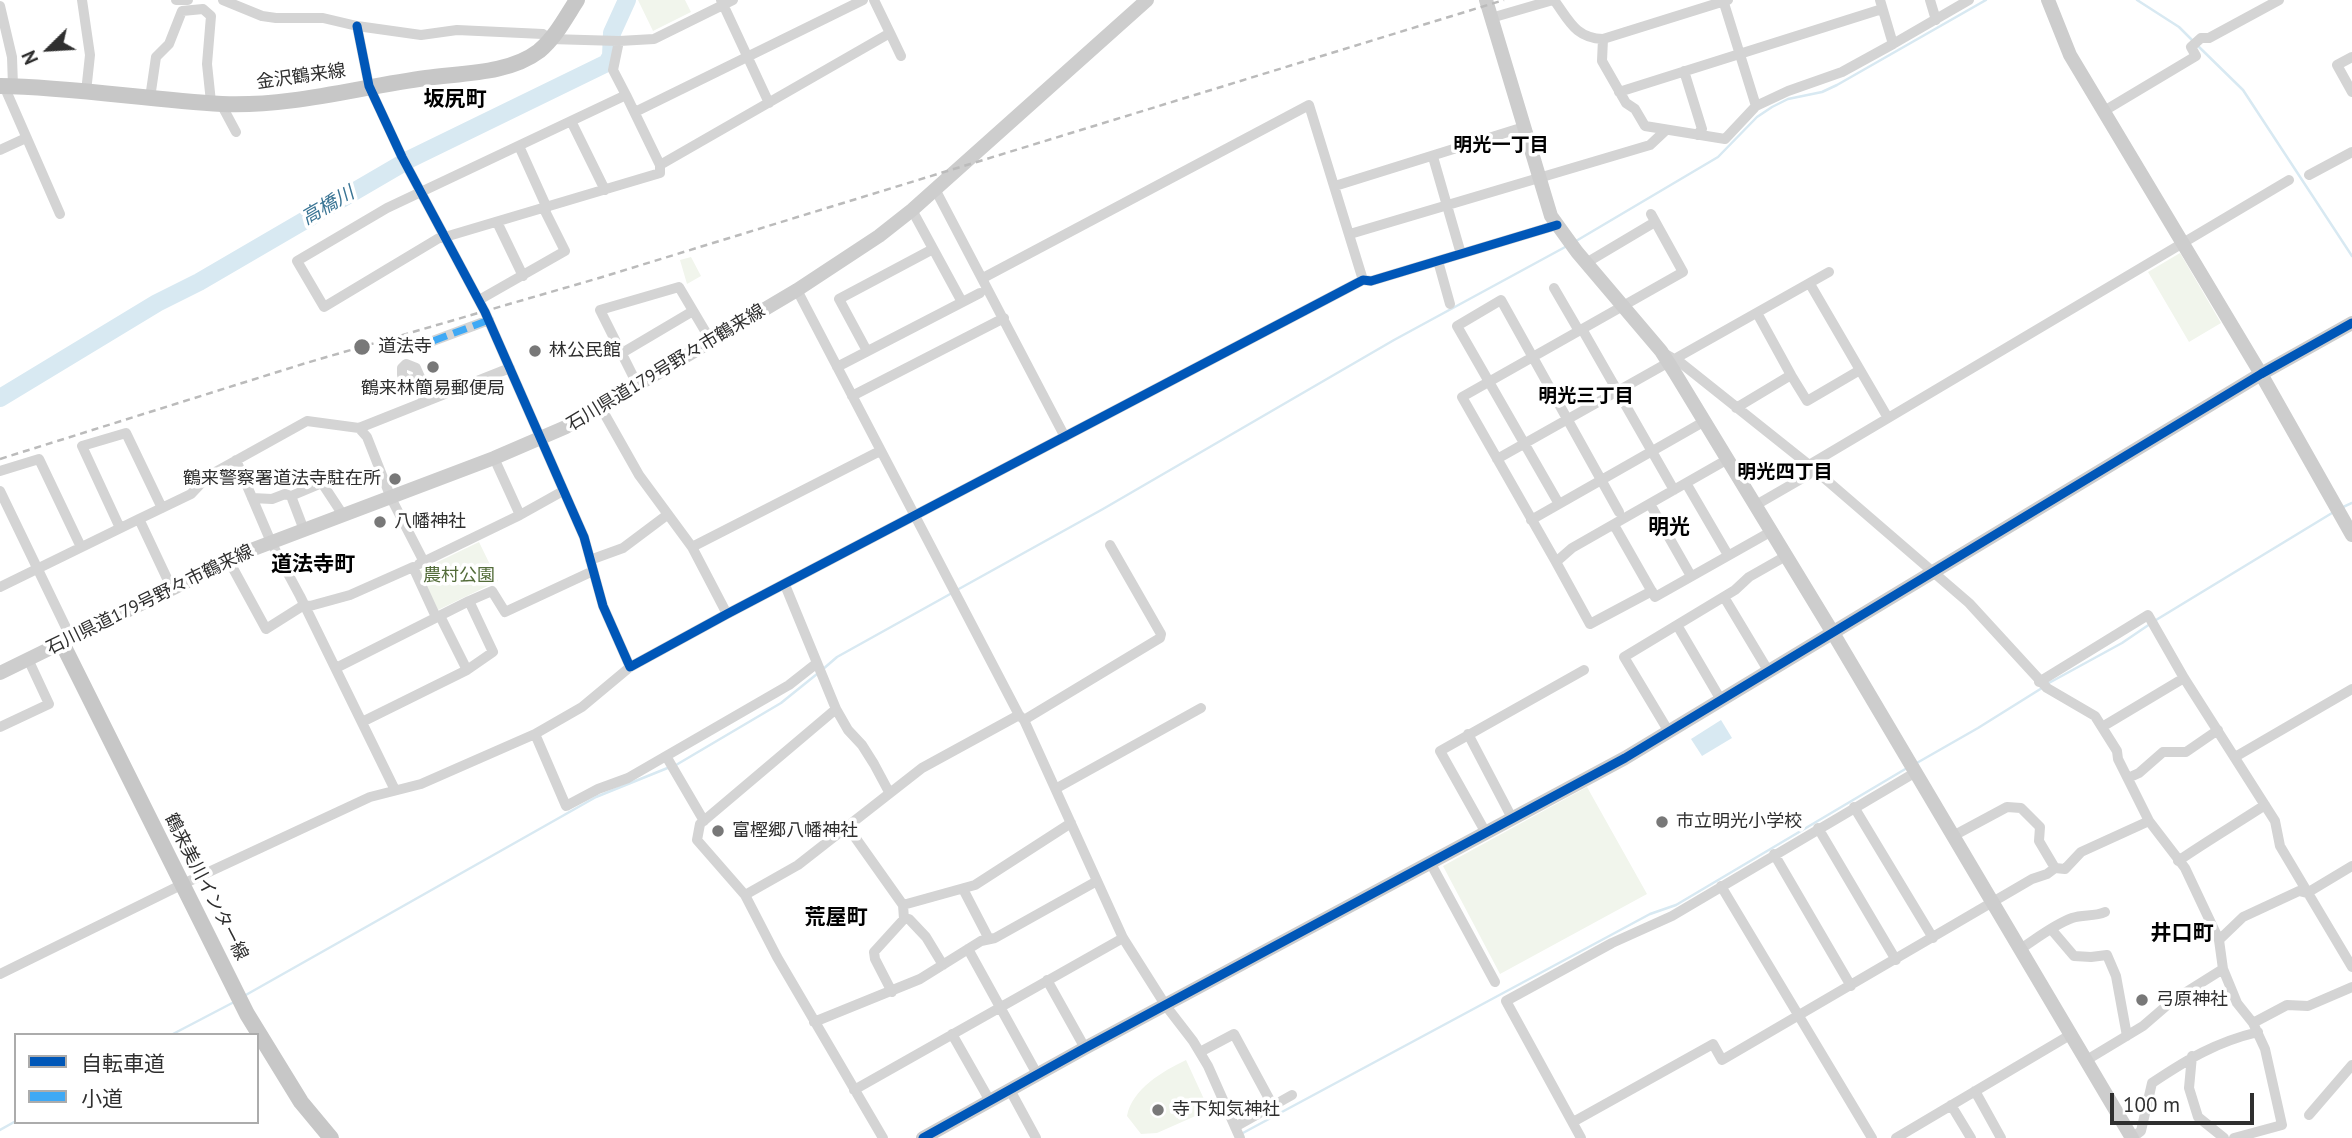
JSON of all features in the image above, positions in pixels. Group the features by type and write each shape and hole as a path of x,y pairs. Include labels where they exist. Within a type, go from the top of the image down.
{"main road":[{"name":"金沢鶴来線","path":"5,86 42,86 216,103 291,101 369,86 507,66 539,51 577,0"},
{"name":"鶴来美川インター線","path":"67,641 245,1009 301,1102 331,1138"}],"street":[{"path":"82,0 90,55 86,92"},
{"path":"176,0 188,0"},
{"path":"223,0 262,16 323,18 421,35 457,30 543,34 550,39 614,41 654,39 726,2 769,103"},
{"path":"635,112 863,0"},
{"path":"874,0 901,56"},
{"name":"石川県道179号野々市鶴来線","path":"0,673 271,542 541,439 711,341 797,290 879,236 1147,0"},
{"path":"1486,0 1551,216 1621,307 1667,357 1736,408 1969,603 2043,685 2095,716 2117,751 2118,759 2149,821 2185,868 2220,940 2223,969 2237,1003 2255,1027 2265,1049 2282,1125 2234,1138"},
{"path":"1491,18 1553,0 1579,33 1589,38 1603,39 1725,0 1756,106"},
{"path":"1930,0 1936,20"},
{"path":"1603,39 1602,61 1626,103 1635,109 1645,127 1725,139 1756,106 1788,91 1842,72 1969,0"},
{"path":"2048,0 2070,55 2261,374 2352,535"},
{"path":"2104,111 2196,56 2191,47 2201,38 2208,38 2279,0"},
{"path":"1619,92 1881,5 1893,44"},
{"path":"0,6 12,57 5,86 60,214"},
{"path":"150,97 156,57 169,44 182,11 204,9 211,16 207,64 216,103 236,132"},
{"path":"357,26 369,86 405,162 489,320 584,537 603,606 630,667"},
{"path":"660,165 890,33"},
{"path":"614,41 613,70 635,112 660,165 660,173 444,236 324,307 297,261 387,208 626,95"},
{"path":"2352,57 2337,65 2352,92"},
{"path":"1684,71 1702,129 1697,135"},
{"path":"983,278 1310,105 1363,280"},
{"path":"571,121 605,190"},
{"path":"1335,186 1524,127"},
{"path":"1350,234 1650,145 1666,130"},
{"path":"0,150 26,138"},
{"path":"479,300 565,251 519,146"},
{"path":"2309,175 2352,152"},
{"path":"1433,157 1461,254"},
{"path":"1756,505 1888,418 2289,180"},
{"path":"935,189 1066,437"},
{"path":"912,209 962,302"},
{"path":"1586,263 1653,218 1683,272 1462,397 1590,624 1652,591"},
{"path":"497,222 523,276"},
{"path":"0,974 183,884 370,797 431,779 535,734 582,707 630,667 1363,280 1371,281 1557,225"},
{"path":"867,351 839,299 933,249"},
{"path":"1438,261 1450,304"},
{"path":"1497,459 1618,390 1667,357 1757,313 1829,272"},
{"path":"1810,284 1888,418"},
{"path":"637,384 600,310 679,287 711,341"},
{"path":"1554,288 1618,390 1674,490"},
{"path":"797,290 1022,717 1057,788 1123,937 1166,1006 1200,1052 1240,1138"},
{"path":"837,367 980,293"},
{"path":"1559,504 1457,326 1501,300 1619,512"},
{"path":"622,353 693,310"},
{"path":"1757,313 1807,401 1860,370"},
{"path":"852,396 1004,318"},
{"path":"414,348 489,320"},
{"path":"923,1138 1625,758 2261,374 2352,324"},
{"path":"1667,357 2132,1138 2141,1131 2152,1083 2192,1056 2255,1027 2287,1005 2308,1006 2352,987"},
{"path":"0,587 191,494 208,476 307,421 359,428 510,368"},
{"path":"1736,408 1791,374"},
{"path":"600,406 639,475 692,547 727,614"},
{"path":"1531,520 1705,421"},
{"path":"359,428 367,437 391,498 424,562"},
{"path":"120,528 82,446 126,433 162,508"},
{"path":"692,547 880,451"},
{"path":"494,458 520,515"},
{"path":"0,471 39,459 81,547"},
{"path":"1556,562 1572,548 1728,459"},
{"path":"236,460 271,542 395,790"},
{"path":"252,498 272,499 285,494 291,496 322,483 343,515"},
{"path":"1686,483 1728,555"},
{"path":"0,491 38,568 67,641"},
{"path":"229,561 266,629 304,605 310,606 349,595 424,562 563,491"},
{"path":"291,496 304,530"},
{"path":"1650,504 1691,576"},
{"path":"336,668 492,591 505,612 623,548 667,515"},
{"path":"139,519 172,589"},
{"path":"1614,525 1655,597 1772,531"},
{"path":"745,895 798,865 922,768 1022,717 1160,638 1161,634 1110,545"},
{"path":"1669,732 1624,656 1724,597 1749,577 1786,556"},
{"path":"413,567 467,670"},
{"path":"785,585 836,709 848,730 862,745 889,792"},
{"path":"1724,597 1769,672"},
{"path":"362,722 467,670 493,652 469,601"},
{"path":"2043,685 2148,614 2184,678 2275,821 2280,846 2352,967"},
{"path":"1677,625 1721,700"},
{"path":"0,727 48,704 28,659"},
{"path":"535,734 566,806 598,789 628,778 819,668"},
{"path":"1486,833 1440,751 1584,670"},
{"path":"2102,727 2184,678"},
{"path":"2235,757 2352,689"},
{"path":"1057,788 1201,708"},
{"path":"836,709 704,821 697,840 745,895 777,957 883,1138"},
{"path":"2128,778 2140,773 2154,757 2163,752 2186,752 2218,730"},
{"path":"1468,734 1512,818"},
{"path":"667,756 704,821"},
{"path":"1581,1138 1506,1001 1612,943 1672,916 1854,807 1913,768"},
{"path":"2178,861 2265,805"},
{"path":"1854,807 1933,938"},
{"path":"1953,836 2007,807 2021,808 2040,827 2039,841 2055,868"},
{"path":"1573,1122 1713,1044 1722,1060 2032,879 2055,868 2065,869 2081,852 2149,821"},
{"path":"903,905 975,885 1071,823"},
{"path":"847,826 903,905 904,919 874,952 892,992"},
{"path":"1818,828 1896,960"},
{"path":"1774,854 1851,986"},
{"path":"1431,864 1495,982"},
{"path":"2220,940 2243,917 2299,891 2307,893 2352,866"},
{"path":"814,1022 920,979 981,941 995,939 1097,881"},
{"path":"1721,886 1872,1138"},
{"path":"963,888 989,939"},
{"path":"2019,950 2077,916 2095,916 2105,912"},
{"path":"904,919 909,919 926,937 943,965"},
{"path":"2051,929 2074,956 2107,955 2116,976 2127,1036"},
{"path":"854,1090 1123,937"},
{"path":"968,949 1037,1074"},
{"path":"2085,1061 2143,1026 2172,1001 2223,969"},
{"path":"1047,980 1085,1048"},
{"path":"952,1034 990,1101"},
{"path":"1200,1052 1234,1034 1273,1106"},
{"path":"1896,1138 2070,1035"},
{"path":"2192,1056 2189,1088 2198,1117 2224,1138"},
{"path":"2309,1115 2352,1065"},
{"path":"1010,1090 1037,1138"},
{"path":"1975,1091 2001,1138"},
{"path":"1236,1127 1292,1095"},
{"path":"1951,1105 1971,1138"}],"green space":[{"path":"638,0 685,0 691,12 653,31"},
{"path":"2180,253 2221,323 2189,342 2148,272"},
{"path":"691,257 701,276 687,284 680,260"},
{"name":"農村公園","path":"479,542 498,581 438,610 419,571"},
{"path":"1587,787 1647,894 1500,974 1443,866"},
{"path":"1186,1060 1209,1110 1157,1133 1141,1134 1127,1116 1135,1097 1159,1075"}],"shaded area":[{"path":"1721,720 1732,738 1702,756 1691,739"}],"waterway":[{"name":"高橋川","path":"0,398 157,303 199,282 410,159 607,63 611,56 612,33 627,0"},
{"path":"1576,241 1718,157 1757,117 1772,107 1788,99 1822,92 1837,85 1986,0"},
{"path":"2137,0 2179,27 2193,41"},
{"path":"2197,45 2243,90 2352,256"},
{"path":"957,590 1103,509 1394,340 1567,246"},
{"path":"2341,508 2352,503"},
{"path":"2156,620 2332,513"},
{"path":"822,670 837,657 952,593"},
{"path":"2047,684 2122,643 2150,624"},
{"path":"676,765 781,703 817,674"},
{"path":"1915,764 2042,688"},
{"path":"244,996 596,797 670,767"},
{"path":"1241,1134 1650,914 1676,905 1907,768"},
{"path":"175,1033 236,1001"},
{"path":"0,1130 14,1122"}],"railway":[{"path":"0,459 306,363 599,278 1504,0"}],"marked path":[{"path":"414,348 489,320"}],"cycle path":[{"path":"357,26 369,86 402,157 485,312 584,537 603,606 630,667 1363,280 1371,281 1557,225"},
{"path":"923,1138 1625,758 2261,374 2352,323"}],"place":[{"name":"道法寺","path":"362,347"},
{"name":"林公民館","path":"535,351"},
{"name":"鶴来林簡易郵便局","path":"433,367"},
{"name":"鶴来警察署道法寺駐在所","path":"395,479"},
{"name":"八幡神社","path":"380,522"},
{"name":"市立明光小学校","path":"1662,822"},
{"name":"富樫郷八幡神社","path":"718,831"},
{"name":"弓原神社","path":"2142,1000"},
{"name":"寺下知気神社","path":"1158,1110"}],"district":[{"name":"坂尻町","path":"455,100"},
{"name":"明光一丁目","path":"1501,146"},
{"name":"明光三丁目","path":"1586,397"},
{"name":"明光四丁目","path":"1785,473"},
{"name":"明光","path":"1669,528"},
{"name":"道法寺町","path":"313,565"},
{"name":"荒屋町","path":"836,918"},
{"name":"井口町","path":"2182,934"}]}
